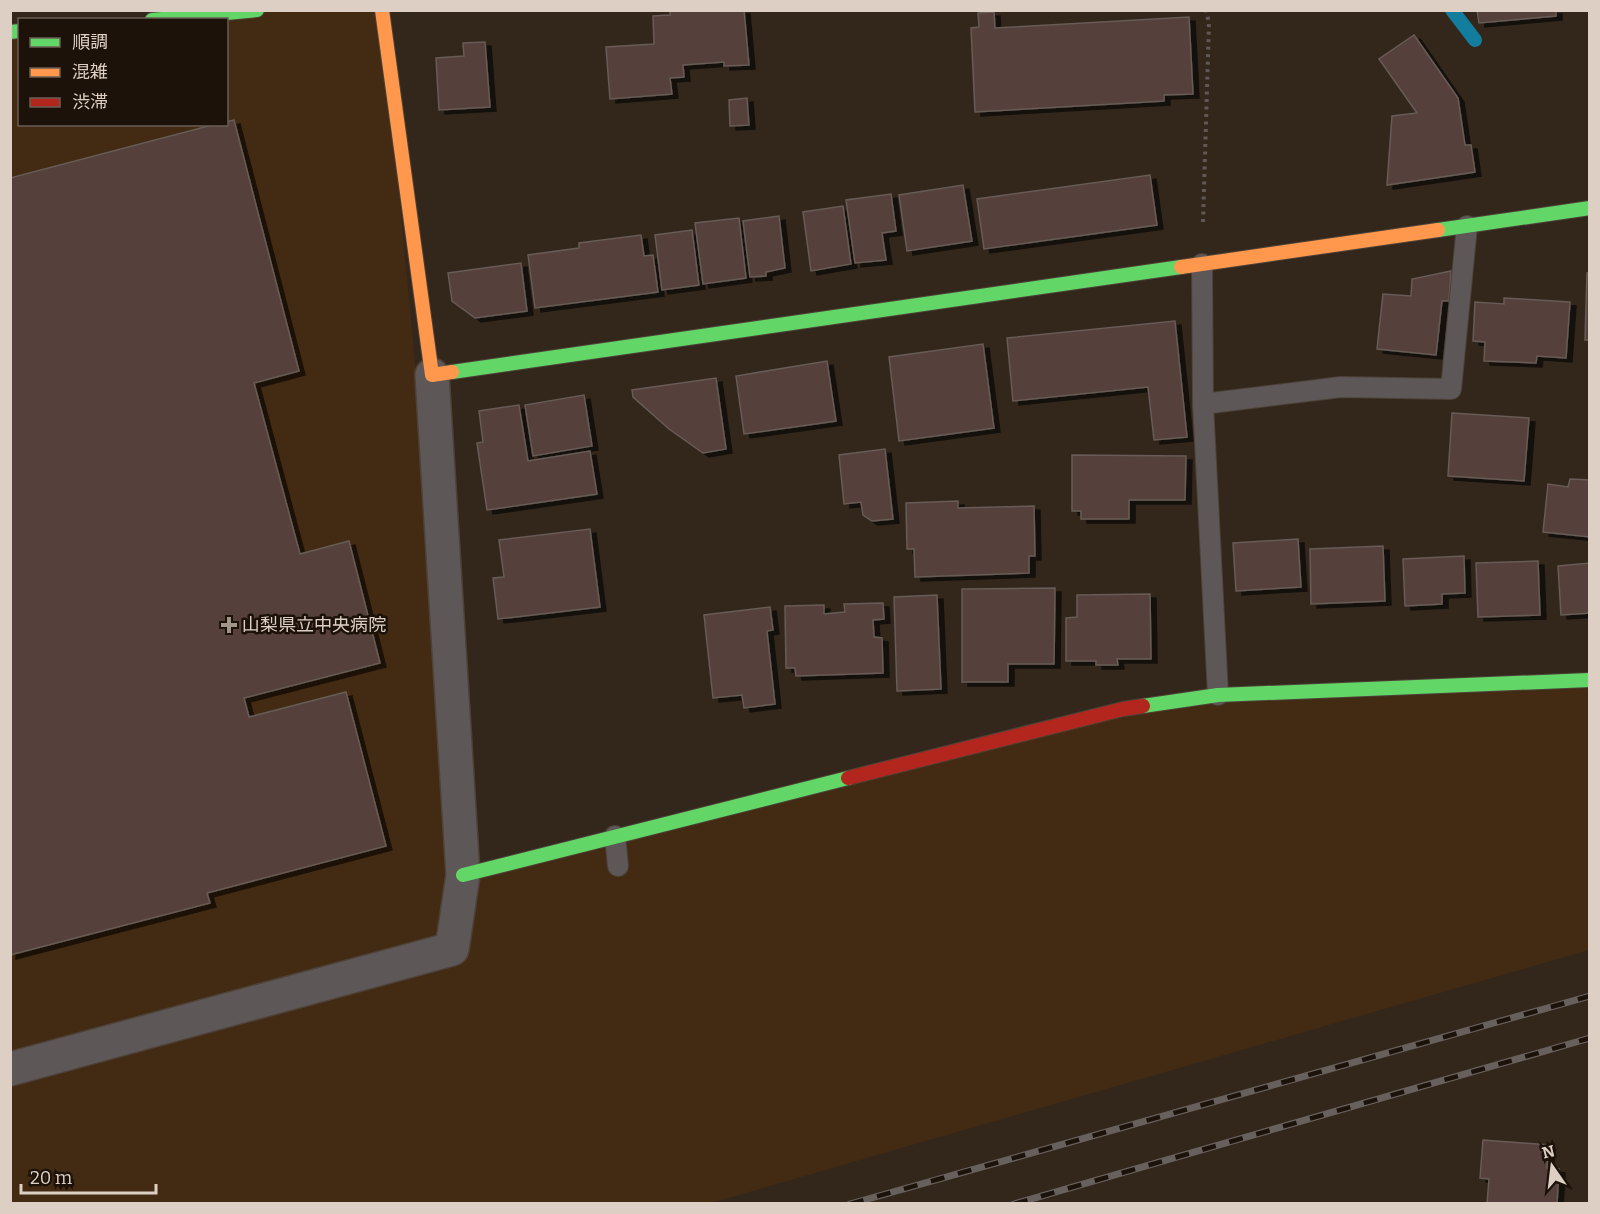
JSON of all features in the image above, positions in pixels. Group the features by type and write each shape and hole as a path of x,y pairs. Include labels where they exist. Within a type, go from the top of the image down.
{"street":[{"path":"173,18 257,10"},
{"path":"10,1069 452,949 463,875 432,375 382,10"},
{"path":"432,375 1590,208"},
{"path":"463,875 1123,709 1218,695 1590,680"}],"lane":[{"path":"1203,404 1341,387 1451,389 1467,226"},
{"path":"1202,264 1203,404 1218,695"},
{"path":"615,836 618,866"}],"path":[{"path":"1202,264 1209,23 1206,10"}],"shaded area":[{"path":"257,10 382,11 463,875 1123,709 1589,680 1589,950 711,1203 11,1203 10,32 18,31 18,126 228,126 228,19"}],"building":[{"path":"670,10 744,10 749,65 724,66 724,62 683,65 684,77 670,78 672,94 610,99 606,47 654,44 653,16 670,15"},
{"path":"1477,10 1556,10 1556,16 1479,23"},
{"path":"994,12 995,28 1189,17 1193,94 1164,95 1164,101 975,112 971,28 979,27 978,13"},
{"path":"1414,35 1458,98 1465,145 1471,145 1475,172 1387,185 1392,116 1417,113 1379,59"},
{"path":"485,42 490,107 439,110 436,58 464,56 463,43"},
{"path":"747,98 749,125 730,126 729,100"},
{"path":"234,120 299,371 254,383 300,554 349,541 380,663 244,698 249,717 346,692 386,846 207,893 210,903 10,955 10,178 208,126 228,126 228,122"},
{"path":"1150,175 1157,225 984,249 977,199"},
{"path":"963,185 972,241 907,251 899,195"},
{"path":"891,194 896,231 882,233 886,260 855,263 846,200"},
{"path":"843,206 851,264 811,271 803,212"},
{"path":"779,216 785,268 766,272 766,276 750,277 743,221"},
{"path":"739,218 746,278 703,284 695,223"},
{"path":"692,230 699,285 662,290 655,235"},
{"path":"641,235 644,256 653,255 658,292 535,308 528,255 579,248 579,243"},
{"path":"521,263 527,311 475,318 452,301 448,273"},
{"path":"1451,271 1449,301 1442,301 1436,355 1377,349 1383,294 1411,296 1412,279"},
{"path":"1587,273 1590,273 1590,340 1585,340"},
{"path":"1504,298 1570,302 1566,358 1537,356 1536,363 1484,361 1485,342 1473,341 1475,302 1504,304"},
{"path":"1175,321 1187,437 1154,440 1148,387 1013,401 1007,338"},
{"path":"983,344 994,428 899,441 889,357"},
{"path":"827,361 836,421 744,434 736,376"},
{"path":"716,378 726,449 703,453 669,429 633,397 632,390"},
{"path":"584,395 592,446 533,456 525,405"},
{"path":"519,405 528,461 590,451 597,494 487,510 477,443 483,442 479,411"},
{"path":"1452,413 1529,418 1524,481 1448,476"},
{"path":"885,449 893,519 872,521 863,515 861,502 844,504 839,455"},
{"path":"1072,455 1186,456 1185,500 1129,500 1129,519 1081,519 1081,511 1072,511"},
{"path":"1570,479 1590,480 1590,537 1543,532 1548,484 1568,487"},
{"path":"958,501 958,508 1034,506 1035,556 1029,556 1029,573 915,577 914,549 907,549 906,503"},
{"path":"590,529 600,607 498,619 493,578 504,577 499,540"},
{"path":"1298,539 1301,587 1236,591 1233,543"},
{"path":"1383,546 1385,601 1311,604 1310,549"},
{"path":"1464,556 1465,593 1442,594 1442,604 1405,606 1403,559"},
{"path":"1538,561 1540,615 1478,617 1476,563"},
{"path":"1590,563 1590,613 1561,615 1558,566"},
{"path":"1055,588 1054,664 1008,664 1008,682 962,682 962,589"},
{"path":"1150,594 1151,659 1117,659 1118,665 1096,665 1096,661 1066,661 1066,618 1077,617 1077,595"},
{"path":"937,595 941,689 897,691 894,597"},
{"path":"883,603 884,619 873,620 874,637 882,638 883,673 796,676 795,668 786,668 785,606 824,605 824,614 845,612 844,604"},
{"path":"770,607 773,630 767,631 775,704 744,708 742,695 713,698 704,615"},
{"path":"1483,1140 1549,1145 1547,1168 1559,1169 1557,1204 1487,1204 1489,1179 1480,1178"}],"waterway":[{"path":"1452,10 1475,40"}],"railway":[{"path":"850,1204 1590,996"},
{"path":"1014,1204 1590,1038"}],"traffic: fast":[{"path":"173,18 257,10"},
{"path":"10,32 18,31"},
{"path":"1438,230 1590,208"},
{"path":"452,372 1181,267"},
{"path":"1143,706 1218,695 1590,680"},
{"path":"463,875 848,778"}],"traffic: slow":[{"path":"382,10 432,375 452,372"},
{"path":"1181,267 1438,230"}],"traffic: jam":[{"path":"848,778 1123,709 1143,706"}],"place":[{"name":"山梨県立中央病院","path":"229,625"}]}
